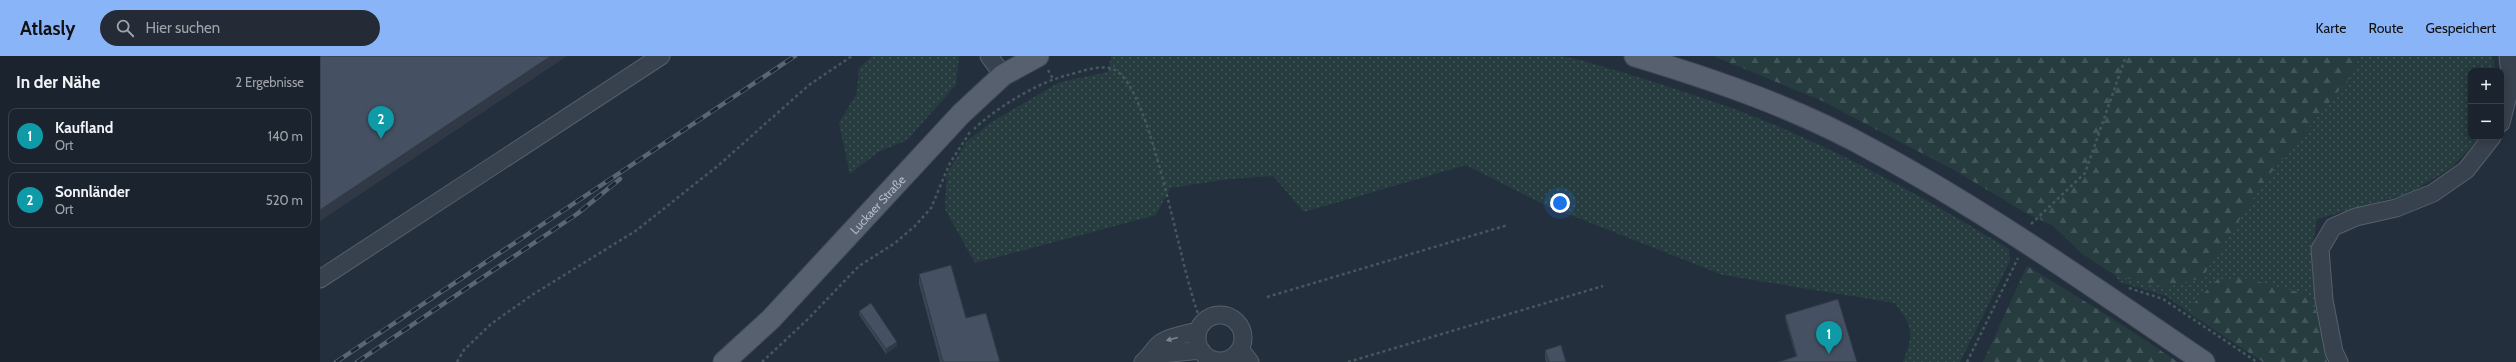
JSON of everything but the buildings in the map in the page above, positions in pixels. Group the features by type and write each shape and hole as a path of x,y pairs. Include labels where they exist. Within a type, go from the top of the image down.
{"main road":[{"name":"Luckaer Straße","path":"724,362 770,319 961,114 1003,75 1038,56"},
{"path":"1635,56 1726,84 1814,122 1873,150 1952,195 2028,233 2204,362"}],"street":[{"path":"320,279 661,56"},
{"path":"989,56 1003,75"},
{"path":"2504,111 2511,84 2508,56"},
{"path":"2339,362 2334,352 2324,300 2320,249 2334,227 2356,217 2396,208 2433,193 2466,170 2490,140"},
{"path":"1147,359 1156,347 1163,341 1200,328 1216,315 1226,316 1234,320 1240,328 1243,338 1240,349 1226,361 1210,358 1201,350 1197,341 1200,328"},
{"path":"1240,349 1250,362"},
{"path":"1147,359 1201,350"}],"path":[{"path":"457,362 464,350 491,324 532,295 636,230 720,164 809,85 852,56"},
{"path":"1967,362 2028,233 2085,173 2126,56"},
{"path":"762,362 807,320 859,266 895,243 915,226 931,208 958,149 978,125 1053,78 1106,67 1116,70 1135,94 1154,148 1200,328"},
{"path":"1267,297 1508,225"},
{"path":"1348,362 1602,286"}],"green space":[{"path":"872,56 959,56 956,85 907,140 878,152 850,174 839,123 857,93 859,68"},
{"path":"1111,56 1562,56 1584,61 1664,85 1742,112 1768,122 1849,159 2009,249 2010,261 1960,362 1903,362 1909,344 1910,331 1906,319 1895,303 1723,275 1545,205 1466,165 1304,212 1273,176 1229,179 1170,188 1156,215 975,263 945,209 947,173 967,141 990,123 1060,82 1108,72"},
{"path":"1713,56 2360,56 2351,76 2266,179 2202,278 2166,287 2116,276 2081,253 2053,226 2024,212 1954,170 1820,100"},
{"path":"2360,56 2492,56 2495,68 2468,68 2468,140 2478,140 2451,168 2410,193 2317,219 2311,253 2319,316 2192,305 2192,315 2166,296 2120,282 2116,276 2134,278 2266,179 2351,76"},
{"path":"2027,266 2107,315 2178,362 1983,362"},
{"path":"2244,278 2306,294 2319,316 2327,362 2263,362 2192,315 2192,305 2218,279"}],"railway":[{"path":"336,362 795,56"},
{"path":"357,362 577,214 620,179"}],"place":[{"name":"Sonnländer","path":"381,139"},
{"name":"Kaufland","path":"1829,354"}]}
